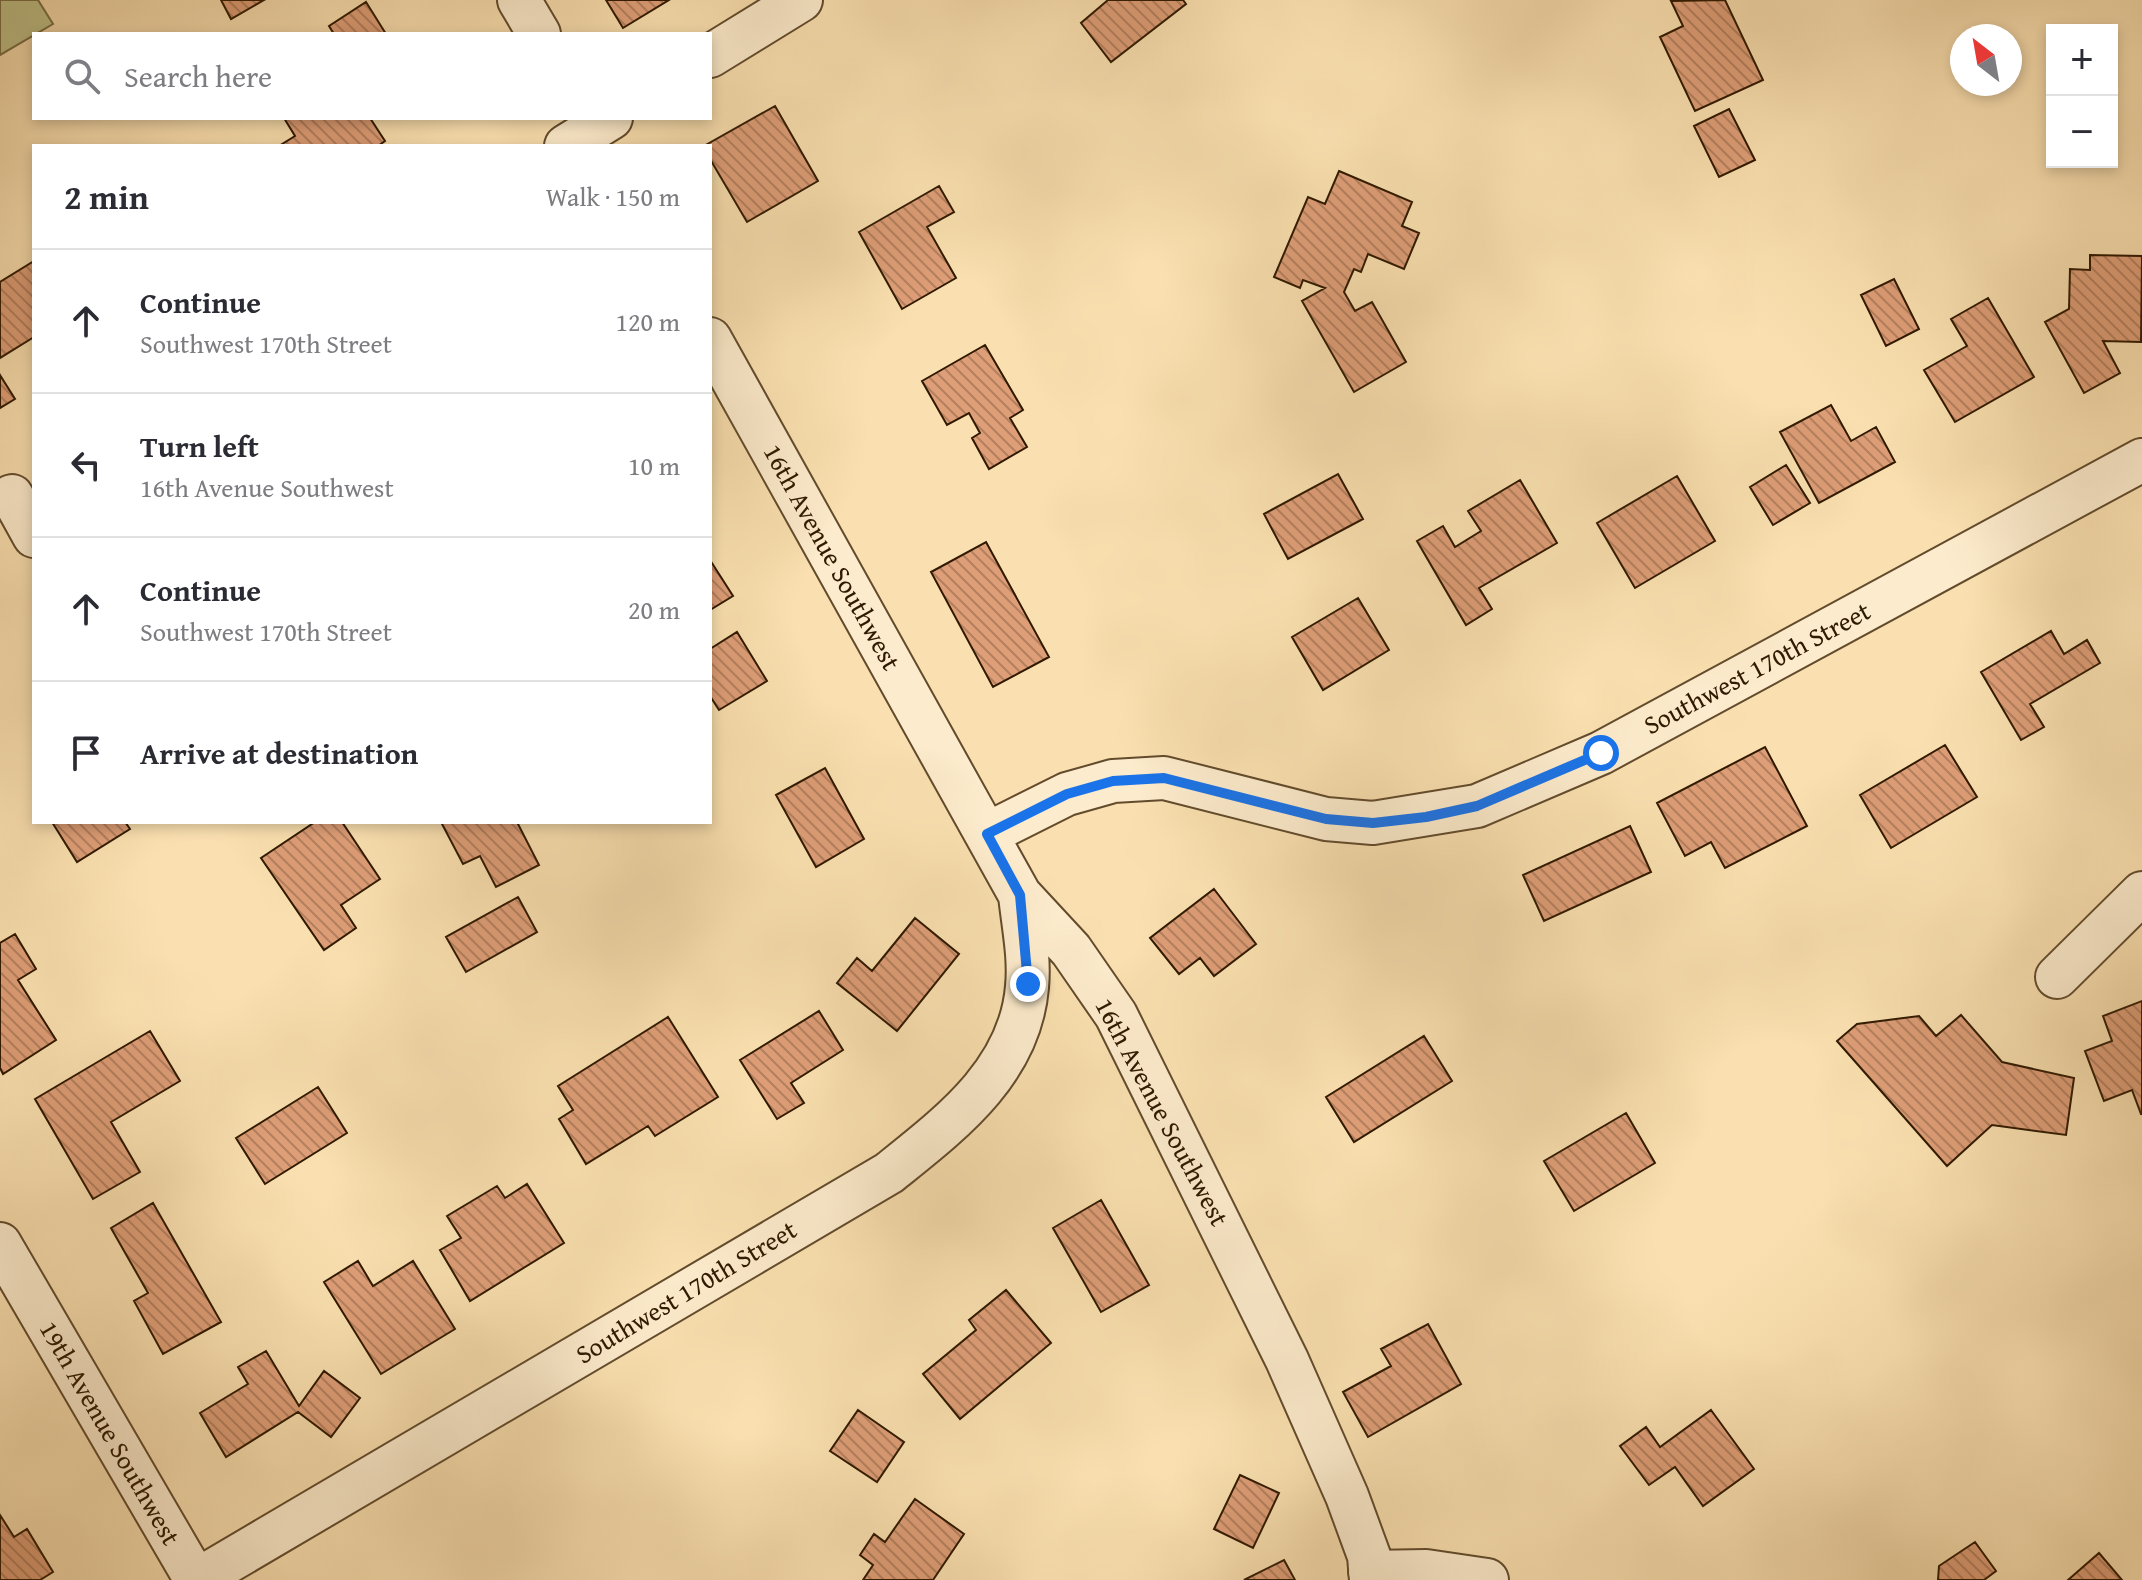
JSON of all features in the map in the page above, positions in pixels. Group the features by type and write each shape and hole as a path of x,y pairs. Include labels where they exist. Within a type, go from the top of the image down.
{"street":[{"path":"519,0 538,32"},
{"path":"712,55 801,0"},
{"name":"16th Avenue Southwest","path":"712,343 1020,895 1071,950 1116,1015 1287,1360 1347,1496 1369,1556 1370,1576"},
{"name":"Southwest 170th Street","path":"987,834 1067,794 1113,781 1164,778 1272,807 1357,822 1426,817 1477,806 1601,753 2142,460"},
{"path":"15,494 32,532"},
{"path":"2057,977 2142,893"},
{"name":"Southwest 170th Street","path":"197,1580 889,1173 936,1135 974,1101 997,1072 1025,1006 1027,956 1020,895"},
{"name":"19th Avenue Southwest","path":"0,1244 197,1580"},
{"path":"1370,1576 1426,1571 1487,1580"}],"green space":[{"path":"0,0 38,0 53,24 39,32 32,32 32,36 0,55"}],"building":[{"path":"221,0 264,0 231,19"},
{"path":"606,0 669,0 623,28"},
{"path":"1108,0 1183,0 1186,4 1111,62 1081,23"},
{"path":"1725,0 1763,80 1695,111 1660,37 1683,26 1671,1"},
{"path":"366,2 385,32 333,32 329,26"},
{"path":"775,106 818,181 747,222 712,162 712,144 708,144"},
{"path":"1729,109 1755,160 1719,177 1694,126"},
{"path":"285,120 371,120 385,141 381,144 282,144 295,136"},
{"path":"1339,171 1412,202 1402,226 1419,233 1404,269 1368,254 1361,272 1354,269 1344,292 1355,311 1372,302 1406,362 1354,392 1302,301 1325,288 1303,280 1300,288 1274,277 1308,197 1325,204"},
{"path":"939,186 954,212 927,227 956,278 902,309 859,232"},
{"path":"2090,255 2142,256 2141,342 2103,341 2120,373 2084,393 2045,322 2069,309 2070,269 2090,270"},
{"path":"32,262 32,338 0,358 0,282"},
{"path":"1894,279 1919,329 1886,346 1861,295"},
{"path":"1988,298 2034,377 1955,422 1924,370 1967,346 1951,319"},
{"path":"985,345 1023,410 1010,418 1027,447 989,469 972,438 980,433 969,413 947,425 922,381"},
{"path":"0,375 15,399 0,408"},
{"path":"1831,405 1851,441 1876,427 1895,462 1819,503 1780,432"},
{"path":"1786,465 1810,503 1773,525 1750,487"},
{"path":"1338,474 1363,519 1288,559 1264,514"},
{"path":"1677,476 1715,541 1635,588 1597,523"},
{"path":"1520,480 1557,543 1479,588 1492,609 1466,625 1417,541 1443,526 1455,547 1481,531 1468,511"},
{"path":"986,542 1049,657 993,687 931,572"},
{"path":"712,563 733,596 712,609"},
{"path":"1358,598 1389,650 1323,690 1292,637"},
{"path":"2051,631 2064,654 2087,640 2100,663 2030,704 2044,727 2021,740 1981,672"},
{"path":"737,632 767,681 719,710 712,699 712,648"},
{"path":"1945,745 1977,797 1891,848 1860,795"},
{"path":"1765,747 1807,826 1725,868 1711,842 1685,856 1657,803"},
{"path":"825,768 864,839 816,867 776,795"},
{"path":"53,824 126,824 130,829 77,862"},
{"path":"312,824 343,824 380,879 341,905 356,928 324,950 261,858"},
{"path":"442,824 518,824 539,865 496,887 480,856 463,864"},
{"path":"1630,826 1651,872 1544,921 1523,875"},
{"path":"1214,889 1256,944 1214,976 1200,958 1179,974 1150,938"},
{"path":"518,897 537,932 466,972 446,937"},
{"path":"915,918 959,954 897,1031 837,983 857,958 872,971"},
{"path":"15,934 36,969 18,980 56,1040 3,1074 0,1068 0,943"},
{"path":"2142,1001 2141,1114 2132,1090 2104,1101 2085,1051 2112,1041 2103,1016"},
{"path":"819,1011 843,1050 791,1083 804,1103 777,1119 740,1060"},
{"path":"1961,1015 2002,1062 2074,1078 2066,1135 1992,1125 1947,1166 1837,1041 1857,1024 1919,1016 1936,1036"},
{"path":"668,1017 718,1097 655,1136 648,1126 586,1164 559,1119 573,1110 558,1086"},
{"path":"150,1031 180,1081 111,1122 140,1172 93,1199 35,1099"},
{"path":"1424,1036 1452,1081 1354,1142 1326,1097"},
{"path":"318,1087 347,1133 265,1184 236,1138"},
{"path":"1626,1113 1655,1163 1574,1211 1544,1161"},
{"path":"527,1184 564,1243 470,1301 440,1250 461,1238 447,1216 497,1186 505,1198"},
{"path":"1101,1200 1149,1285 1101,1312 1053,1228"},
{"path":"153,1203 221,1322 163,1354 134,1301 148,1293 111,1228"},
{"path":"358,1261 373,1286 413,1261 455,1329 381,1374 324,1282"},
{"path":"1006,1290 1051,1343 960,1419 923,1374 976,1330 969,1320"},
{"path":"1428,1324 1461,1384 1368,1437 1343,1392 1391,1366 1381,1349"},
{"path":"266,1351 299,1406 324,1371 360,1398 331,1437 298,1412 226,1457 200,1413 248,1384 238,1367"},
{"path":"858,1410 904,1442 877,1482 830,1451"},
{"path":"1711,1410 1754,1469 1703,1506 1675,1467 1649,1485 1620,1446 1646,1427 1660,1447"},
{"path":"1240,1475 1279,1493 1253,1548 1214,1529"},
{"path":"915,1499 964,1534 933,1580 863,1580 873,1565 860,1555 874,1534 885,1542"},
{"path":"0,1515 14,1537 27,1529 53,1572 40,1580 0,1580"},
{"path":"1975,1542 1996,1571 1984,1580 1938,1580 1939,1566"},
{"path":"2099,1553 2122,1580 2068,1580"},
{"path":"1284,1560 1295,1580 1244,1580"}],"route":[{"path":"1028,984 1020,895 987,834 1067,794 1113,781 1164,778 1326,819 1373,823 1426,817 1477,806 1601,753"}]}
